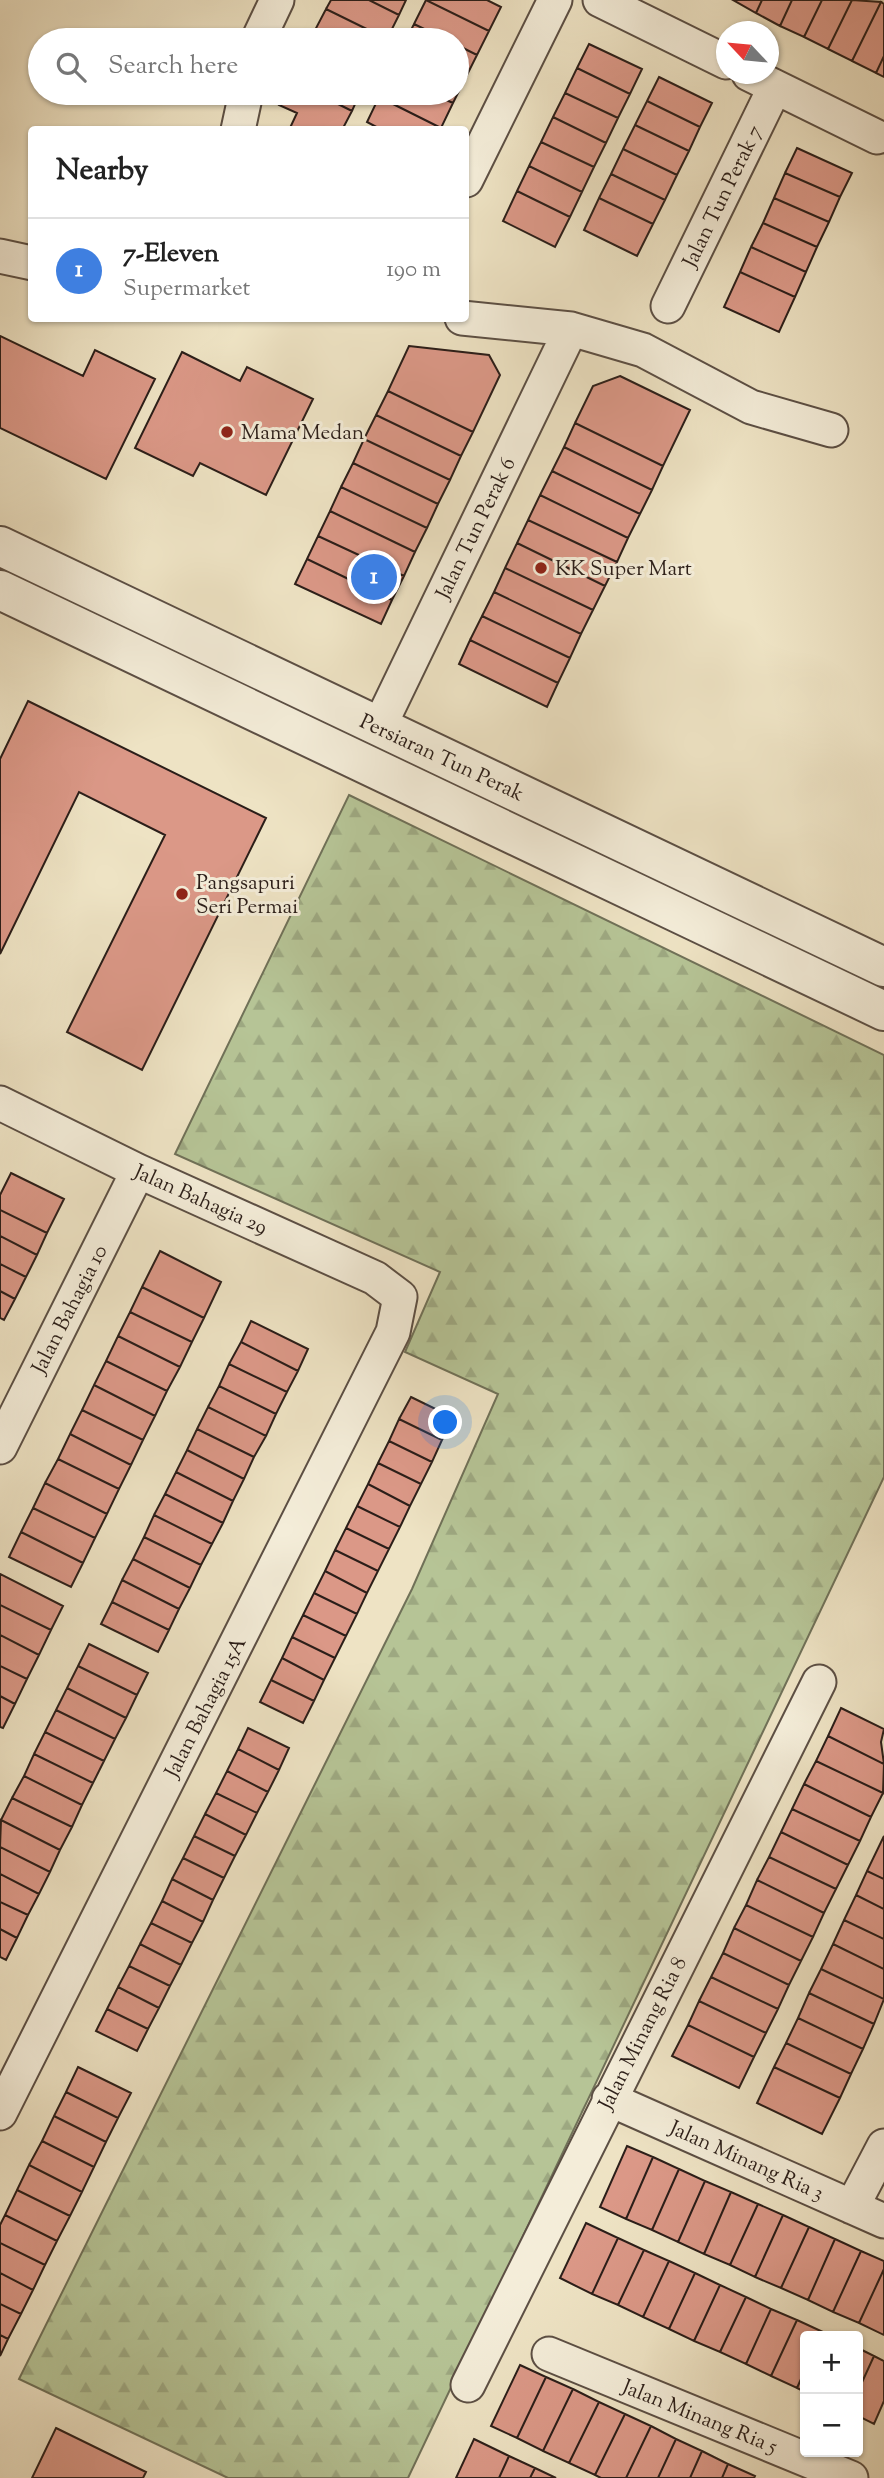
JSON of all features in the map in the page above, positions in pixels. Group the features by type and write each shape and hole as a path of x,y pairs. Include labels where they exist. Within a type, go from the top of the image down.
{"street":[{"path":"264,28 277,0"},
{"path":"469,174 555,0"},
{"path":"600,0 716,57"},
{"name":"Jalan Tun Perak 7","path":"668,306 760,84"},
{"path":"770,84 877,137"},
{"path":"239,126 243,105"},
{"path":"0,256 28,261"},
{"path":"469,319 570,329 643,350 751,407 831,430"},
{"name":"Jalan Tun Perak 6","path":"379,727 570,329"},
{"name":"Persiaran Tun Perak","path":"0,546 884,967"},
{"name":"Persiaran Tun Perak","path":"0,590 884,1011"},
{"name":"Jalan Bahagia 29","path":"0,1103 138,1171 375,1278 400,1297"},
{"name":"Jalan Bahagia 10","path":"0,1447 138,1171"},
{"name":"Jalan Bahagia 15A","path":"0,2113 393,1332 400,1297"},
{"name":"Jalan Minang Ria 8","path":"468,2385 819,1682"},
{"name":"Jalan Minang Ria 3","path":"609,2099 884,2221"},
{"path":"852,2207 884,2146"},
{"name":"Jalan Minang Ria 5","path":"549,2354 851,2478"}],"green space":[{"path":"349,795 884,1055 884,1477 408,2478 228,2478 19,2379 412,1589 498,1394 405,1352 440,1272 175,1154"}],"building":[{"path":"331,0 369,0 399,15 392,28 365,28 326,9"},
{"path":"369,0 406,0 399,15"},
{"path":"426,0 487,0 501,7 489,31"},
{"path":"426,0 489,31 477,55 469,51 469,28 422,28 414,24"},
{"path":"733,0 762,0 756,13"},
{"path":"762,0 792,0 780,26 779,21 771,21 756,13"},
{"path":"792,0 822,0 804,37 780,26"},
{"path":"822,0 852,0 828,49 804,37"},
{"path":"852,0 881,2 852,61 828,49"},
{"path":"881,2 884,4 884,56 876,73 852,61"},
{"path":"326,9 365,28 316,28"},
{"path":"589,44 642,69 630,94 577,68"},
{"path":"469,51 477,55 469,71"},
{"path":"884,56 884,77 876,73"},
{"path":"577,68 630,94 618,118 565,93"},
{"path":"659,77 712,103 700,127 647,101"},
{"path":"565,93 618,118 606,143 553,117"},
{"path":"647,101 700,127 689,151 635,125"},
{"path":"279,105 340,105 352,111 344,126 291,126 297,113"},
{"path":"340,105 355,105 352,111"},
{"path":"375,105 395,105 437,126 374,126 367,122"},
{"path":"395,105 452,105 442,126"},
{"path":"553,117 606,143 594,167 541,142"},
{"path":"635,125 689,151 677,175 623,149"},
{"path":"541,142 594,167 582,192 529,166"},
{"path":"797,148 852,173 840,197 785,173"},
{"path":"623,149 677,175 665,200 611,174"},
{"path":"529,166 582,192 570,217 517,191"},
{"path":"785,173 840,197 829,222 774,198"},
{"path":"611,174 665,200 653,224 599,198"},
{"path":"517,191 570,217 555,247 503,221"},
{"path":"599,198 653,224 637,256 584,230"},
{"path":"774,198 829,222 817,247 763,223"},
{"path":"763,223 817,247 806,272 751,247"},
{"path":"751,247 806,272 795,297 740,272"},
{"path":"740,272 795,297 779,332 724,307"},
{"path":"0,336 83,376 95,350 155,379 106,479 0,428"},
{"path":"409,346 489,355 500,375 473,432 388,391"},
{"path":"182,352 240,381 247,367 313,399 266,495 200,463 193,476 135,448"},
{"path":"620,376 690,410 663,466 575,423 593,386"},
{"path":"388,391 473,432 461,456 376,415"},
{"path":"376,415 461,456 450,480 364,439"},
{"path":"575,423 663,466 652,490 564,447"},
{"path":"364,439 450,480 438,504 353,463"},
{"path":"564,447 652,490 640,514 552,471"},
{"path":"353,463 438,504 427,528 341,487"},
{"path":"552,471 640,514 628,538 540,495"},
{"path":"341,487 427,528 415,552 330,511"},
{"path":"540,495 628,538 617,562 528,520"},
{"path":"330,511 415,552 404,576 318,536"},
{"path":"528,520 617,562 605,586 517,543"},
{"path":"318,536 404,576 392,600 307,559"},
{"path":"517,543 605,586 593,610 505,568"},
{"path":"307,559 392,600 381,624 295,584"},
{"path":"505,568 593,610 581,634 494,592"},
{"path":"494,592 581,634 570,658 482,616"},
{"path":"482,616 570,658 558,683 470,640"},
{"path":"470,640 558,683 547,707 459,664"},
{"name":"Pangsapuri Seri Permai","path":"28,701 266,818 142,1070 67,1032 165,835 79,792 0,954 0,759"},
{"path":"11,1173 64,1199 47,1233 0,1210 0,1195"},
{"path":"0,1210 47,1233 37,1255 0,1236"},
{"path":"0,1236 37,1255 26,1277 0,1264"},
{"path":"160,1251 221,1282 204,1318 142,1287"},
{"path":"0,1264 26,1277 15,1299 0,1291"},
{"path":"142,1287 204,1318 192,1342 130,1312"},
{"path":"0,1291 15,1299 4,1320 0,1318"},
{"path":"130,1312 192,1342 180,1367 118,1336"},
{"path":"251,1321 308,1349 298,1371 241,1342"},
{"path":"118,1336 180,1367 167,1391 106,1361"},
{"path":"241,1342 298,1371 287,1392 229,1364"},
{"path":"106,1361 167,1391 155,1416 94,1385"},
{"path":"229,1364 287,1392 276,1414 219,1386"},
{"path":"94,1385 155,1416 143,1440 82,1410"},
{"path":"219,1386 276,1414 266,1436 208,1407"},
{"path":"411,1397 454,1418 442,1440 399,1419"},
{"path":"208,1407 266,1436 254,1457 197,1429"},
{"path":"82,1410 143,1440 131,1465 70,1434"},
{"path":"399,1419 442,1440 432,1462 389,1441"},
{"path":"197,1429 254,1457 244,1479 187,1450"},
{"path":"70,1434 131,1465 119,1489 58,1459"},
{"path":"389,1441 432,1462 421,1484 378,1463"},
{"path":"187,1450 244,1479 233,1501 176,1472"},
{"path":"58,1459 119,1489 107,1514 45,1483"},
{"path":"378,1463 421,1484 410,1506 368,1484"},
{"path":"176,1472 233,1501 223,1523 165,1494"},
{"path":"45,1483 107,1514 95,1538 33,1508"},
{"path":"368,1484 410,1506 400,1527 357,1506"},
{"path":"165,1494 223,1523 212,1544 154,1515"},
{"path":"357,1506 400,1527 389,1549 346,1528"},
{"path":"33,1508 95,1538 83,1563 21,1532"},
{"path":"154,1515 212,1544 201,1565 144,1537"},
{"path":"346,1528 389,1549 378,1571 335,1550"},
{"path":"21,1532 83,1563 71,1587 9,1557"},
{"path":"144,1537 201,1565 190,1588 133,1559"},
{"path":"335,1550 378,1571 367,1593 325,1571"},
{"path":"133,1559 190,1588 179,1609 122,1580"},
{"path":"325,1571 367,1593 357,1614 314,1593"},
{"path":"0,1574 63,1606 51,1630 0,1605"},
{"path":"122,1580 179,1609 169,1630 112,1602"},
{"path":"314,1593 357,1614 346,1636 303,1615"},
{"path":"112,1602 169,1630 158,1652 101,1624"},
{"path":"0,1605 51,1630 39,1655 0,1635"},
{"path":"303,1615 346,1636 335,1658 292,1637"},
{"path":"0,1635 39,1655 27,1679 0,1666"},
{"path":"292,1637 335,1658 324,1680 282,1658"},
{"path":"89,1644 148,1673 137,1695 78,1666"},
{"path":"282,1658 324,1680 314,1701 271,1680"},
{"path":"0,1666 27,1679 15,1704 0,1696"},
{"path":"78,1666 137,1695 126,1718 67,1688"},
{"path":"271,1680 314,1701 303,1723 260,1702"},
{"path":"67,1688 126,1718 115,1739 56,1710"},
{"path":"0,1696 15,1704 3,1728 0,1727"},
{"path":"841,1708 884,1729 881,1742 884,1764 828,1736"},
{"path":"56,1710 115,1739 104,1761 45,1732"},
{"path":"248,1728 289,1748 279,1770 238,1749"},
{"path":"45,1732 104,1761 93,1783 34,1754"},
{"path":"828,1736 884,1764 883,1793 816,1761"},
{"path":"238,1749 279,1770 268,1792 227,1771"},
{"path":"34,1754 93,1783 82,1805 24,1776"},
{"path":"816,1761 883,1793 871,1817 804,1784"},
{"path":"227,1771 268,1792 257,1813 216,1793"},
{"path":"24,1776 82,1805 72,1827 12,1798"},
{"path":"804,1784 871,1817 860,1841 792,1809"},
{"path":"216,1793 257,1813 246,1835 205,1814"},
{"path":"12,1798 72,1827 60,1850 1,1820"},
{"path":"792,1809 860,1841 848,1865 781,1832"},
{"path":"205,1814 246,1835 235,1856 194,1836"},
{"path":"1,1820 60,1850 50,1872 0,1847"},
{"path":"781,1832 848,1865 836,1889 769,1857"},
{"path":"194,1836 235,1856 224,1878 183,1858"},
{"path":"884,1836 884,1879 867,1871"},
{"path":"0,1847 50,1872 39,1894 0,1874"},
{"path":"769,1857 836,1889 824,1913 757,1880"},
{"path":"183,1858 224,1878 213,1900 172,1879"},
{"path":"867,1871 884,1879 884,1909 856,1895"},
{"path":"0,1874 39,1894 28,1915 0,1902"},
{"path":"172,1879 213,1900 203,1922 162,1901"},
{"path":"757,1880 824,1913 813,1937 746,1905"},
{"path":"856,1895 884,1909 884,1939 844,1920"},
{"path":"162,1901 203,1922 192,1943 151,1923"},
{"path":"0,1902 28,1915 17,1938 0,1929"},
{"path":"746,1905 813,1937 801,1961 734,1928"},
{"path":"844,1920 884,1939 884,1969 833,1944"},
{"path":"151,1923 192,1943 181,1965 140,1944"},
{"path":"734,1928 801,1961 789,1985 723,1953"},
{"path":"0,1929 17,1938 6,1960 0,1957"},
{"path":"140,1944 181,1965 170,1986 129,1966"},
{"path":"833,1944 884,1969 884,1999 821,1969"},
{"path":"723,1953 789,1985 778,2009 711,1977"},
{"path":"129,1966 170,1986 159,2008 118,1987"},
{"path":"821,1969 884,1999 874,2024 809,1993"},
{"path":"711,1977 778,2009 766,2033 699,2001"},
{"path":"118,1987 159,2008 148,2029 107,2009"},
{"path":"809,1993 874,2024 863,2049 798,2018"},
{"path":"699,2001 766,2033 754,2057 688,2025"},
{"path":"107,2009 148,2029 137,2051 96,2031"},
{"path":"798,2018 863,2049 851,2074 786,2043"},
{"path":"688,2025 754,2057 739,2088 672,2056"},
{"path":"786,2043 851,2074 840,2098 774,2067"},
{"path":"78,2067 131,2093 118,2118 66,2092"},
{"path":"774,2067 840,2098 822,2134 757,2103"},
{"path":"66,2092 118,2118 106,2142 54,2116"},
{"path":"54,2116 106,2142 94,2167 42,2141"},
{"path":"42,2141 94,2167 82,2192 29,2165"},
{"path":"627,2146 653,2157 626,2219 600,2207"},
{"path":"653,2157 679,2169 652,2230 626,2219"},
{"path":"29,2165 82,2192 70,2216 17,2190"},
{"path":"679,2169 705,2181 678,2242 652,2230"},
{"path":"705,2181 731,2192 704,2254 678,2242"},
{"path":"17,2190 70,2216 57,2241 5,2215"},
{"path":"731,2192 758,2204 730,2265 704,2254"},
{"path":"758,2204 783,2215 755,2277 730,2265"},
{"path":"5,2215 57,2241 45,2265 0,2243 0,2225"},
{"path":"783,2215 809,2227 781,2288 755,2277"},
{"path":"586,2223 618,2238 592,2294 560,2278"},
{"path":"809,2227 835,2239 808,2300 781,2288"},
{"path":"618,2238 644,2250 618,2305 592,2294"},
{"path":"835,2239 861,2251 833,2312 808,2300"},
{"path":"0,2243 45,2265 33,2290 0,2273"},
{"path":"644,2250 669,2261 643,2317 618,2305"},
{"path":"861,2251 884,2261 884,2269 859,2323 833,2312"},
{"path":"669,2261 695,2273 669,2329 643,2317"},
{"path":"884,2269 884,2335 859,2323"},
{"path":"0,2273 33,2290 21,2314 0,2304"},
{"path":"695,2273 720,2285 694,2341 669,2329"},
{"path":"720,2285 746,2297 720,2352 694,2341"},
{"path":"746,2297 771,2309 746,2364 720,2352"},
{"path":"0,2304 21,2314 8,2339 0,2335"},
{"path":"771,2309 797,2320 771,2376 746,2364"},
{"path":"797,2320 821,2331 800,2331 800,2381 797,2388 771,2376"},
{"path":"0,2335 8,2339 0,2356"},
{"path":"863,2350 874,2356 863,2380"},
{"path":"874,2356 884,2361 884,2401 874,2424 863,2418 863,2380"},
{"path":"520,2365 546,2377 517,2438 491,2426"},
{"path":"546,2377 573,2389 543,2451 517,2438"},
{"path":"573,2389 599,2402 569,2463 543,2451"},
{"path":"599,2402 625,2414 595,2475 569,2463"},
{"path":"625,2414 651,2426 626,2478 601,2478 595,2475"},
{"path":"651,2426 676,2439 658,2478 626,2478"},
{"path":"56,2428 146,2472 143,2478 32,2478"},
{"path":"474,2439 509,2456 499,2478 456,2478"},
{"path":"676,2439 702,2451 690,2478 658,2478"},
{"path":"702,2451 728,2464 722,2478 690,2478"},
{"path":"509,2456 535,2468 530,2478 499,2478"},
{"path":"728,2464 755,2476 722,2478"},
{"path":"535,2468 556,2478 530,2478"}],"place":[{"name":"Mama Medan","path":"227,432"},
{"name":"KK Super Mart","path":"541,568"},
{"name":"7-Eleven","path":"374,577"},
{"name":"Pangsapuri Seri Permai","path":"182,894"}]}
